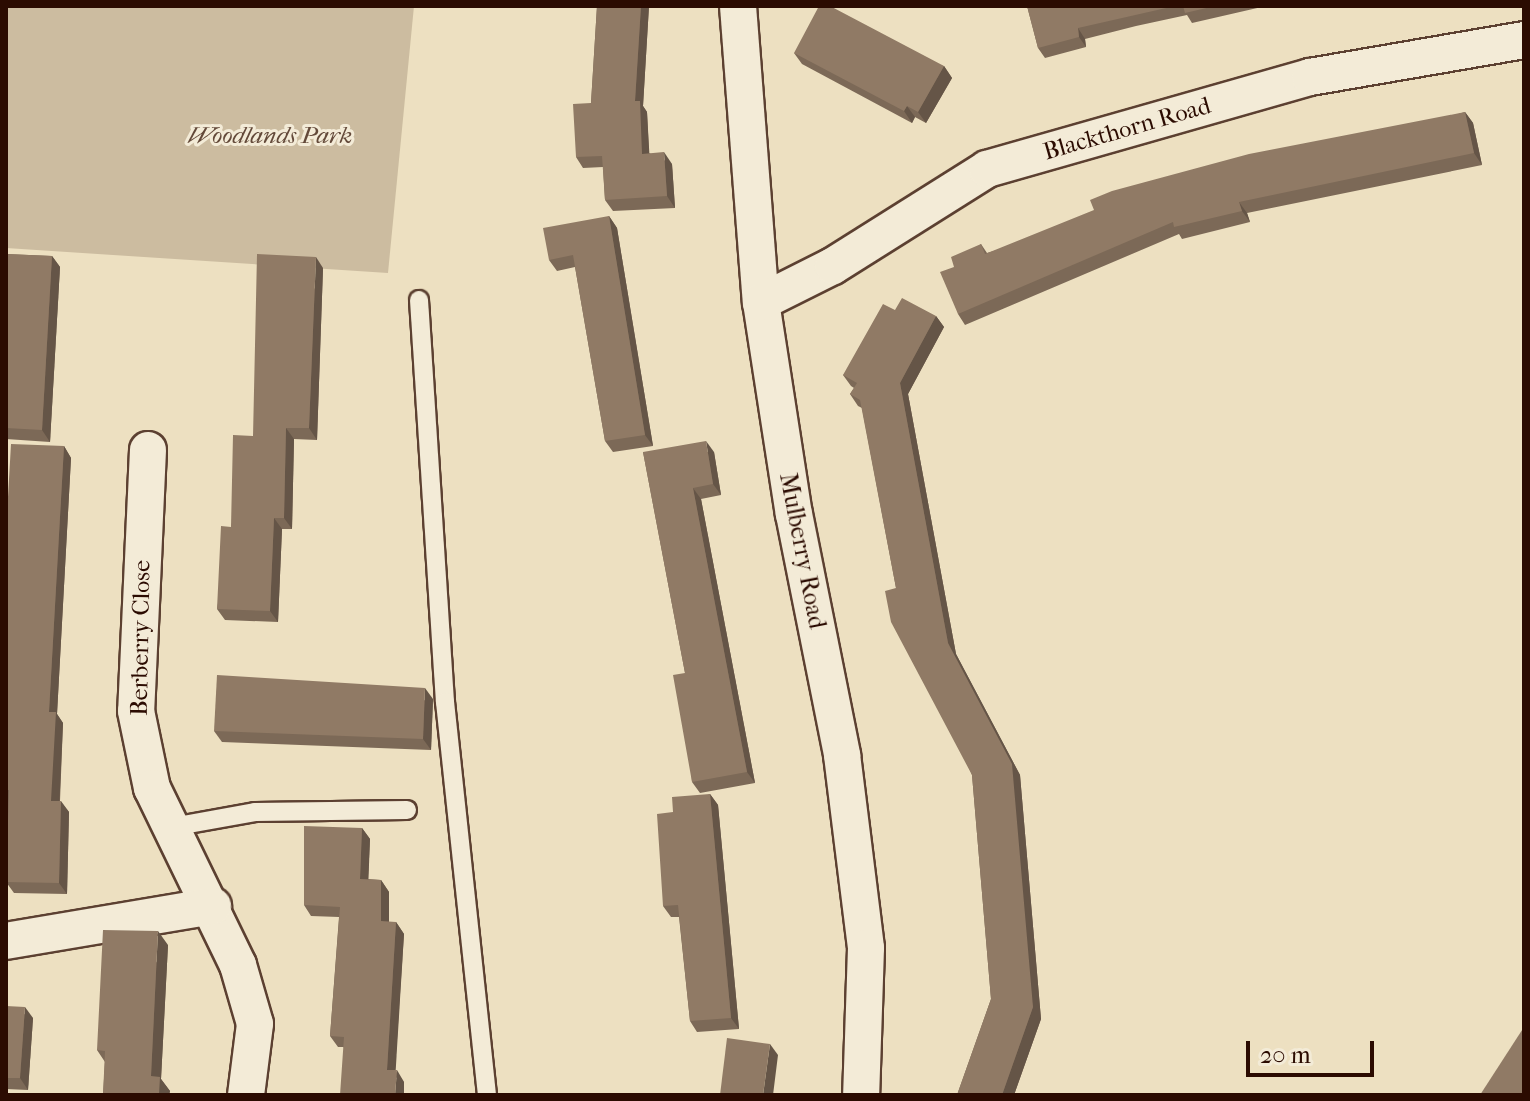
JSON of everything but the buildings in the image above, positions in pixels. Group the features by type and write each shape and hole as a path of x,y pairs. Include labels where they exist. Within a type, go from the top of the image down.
{"street":[{"name":"Mulberry Road","path":"738,6 761,302 794,514 846,784 866,948 861,1095"},
{"name":"Blackthorn Road","path":"761,302 833,266 987,169 1310,77 1524,40"},
{"name":"Berberry Close","path":"147,449 136,711 152,788 213,906 238,965 255,1024 246,1095"},
{"path":"6,941 213,906"}],"lane":[{"path":"419,300 445,702 487,1095"},
{"path":"172,827 255,812 407,810"}],"green space":[{"name":"Woodlands Park","path":"6,6 414,6 388,273 6,248"}]}
